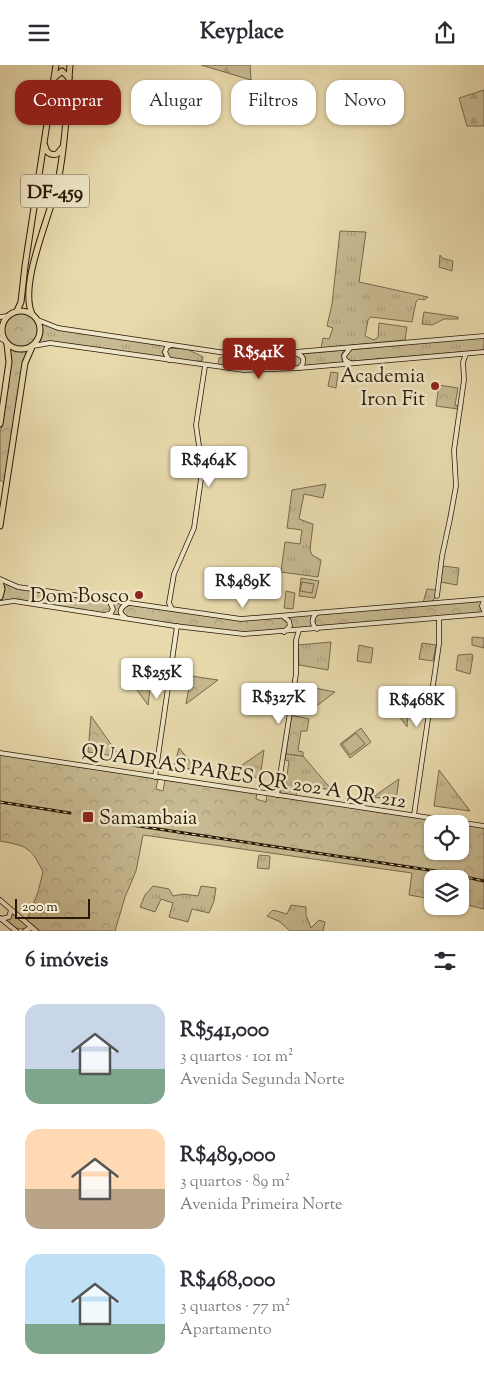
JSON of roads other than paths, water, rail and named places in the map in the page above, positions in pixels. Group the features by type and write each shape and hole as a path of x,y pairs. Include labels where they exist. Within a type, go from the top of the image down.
{"main road":[{"name":"DF-459","path":"54,80 56,65"},
{"name":"DF-459","path":"32,314 28,302 31,275 59,179 70,65"},
{"path":"54,80 58,73 62,71 69,77"},
{"name":"DF-459","path":"17,311 21,302 47,125"},
{"path":"44,143 46,150 52,155 57,154 63,147"},
{"path":"0,317 22,311 32,314 38,320 58,328 234,354 294,353 484,336"},
{"path":"0,424 9,357 2,336 2,325 8,316"},
{"path":"0,526 25,363 32,346 40,337 38,320"},
{"path":"4,341 18,349 50,343 244,371 484,352"},
{"path":"169,361 165,352 171,345"},
{"path":"350,348 344,356 345,360 351,364"},
{"path":"294,353 301,355 304,359 303,364 299,368"},
{"path":"433,603 437,596 442,555 456,487 454,450 464,380 462,362 458,354"},
{"path":"462,362 466,354"},
{"path":"172,609 169,603 174,574 196,517 202,471 196,425 205,366"},
{"path":"0,481 5,489"},
{"path":"0,580 2,589 0,597"},
{"path":"0,580 18,587 241,619 484,600 482,606 484,613 244,634 177,626 14,601 0,603"},
{"path":"437,596 443,603"},
{"path":"106,615 113,609 108,600"},
{"path":"126,618 121,614 120,610 122,606 128,603"},
{"path":"163,608 169,603"},
{"path":"317,613 312,621 317,629"},
{"path":"284,616 290,625 284,632"},
{"path":"414,815 439,644 439,618"},
{"path":"155,777 177,626"},
{"path":"277,795 296,673 296,640 299,630"},
{"path":"290,631 296,640"},
{"name":"QUADRAS PARES QR 202 A QR 212","path":"0,753 484,826"},
{"path":"0,901 34,930"},
{"path":"1,918 9,917 11,910"},
{"path":"1,918 16,931"},
{"path":"25,931 28,929 34,930"}],"railway":[{"path":"0,802 70,813"},
{"path":"105,821 442,872 484,881"}],"place":[{"name":"Academia Iron Fit","path":"435,386"},
{"name":"Dom Bosco","path":"139,595"},
{"name":"Samambaia","path":"88,817"}]}
